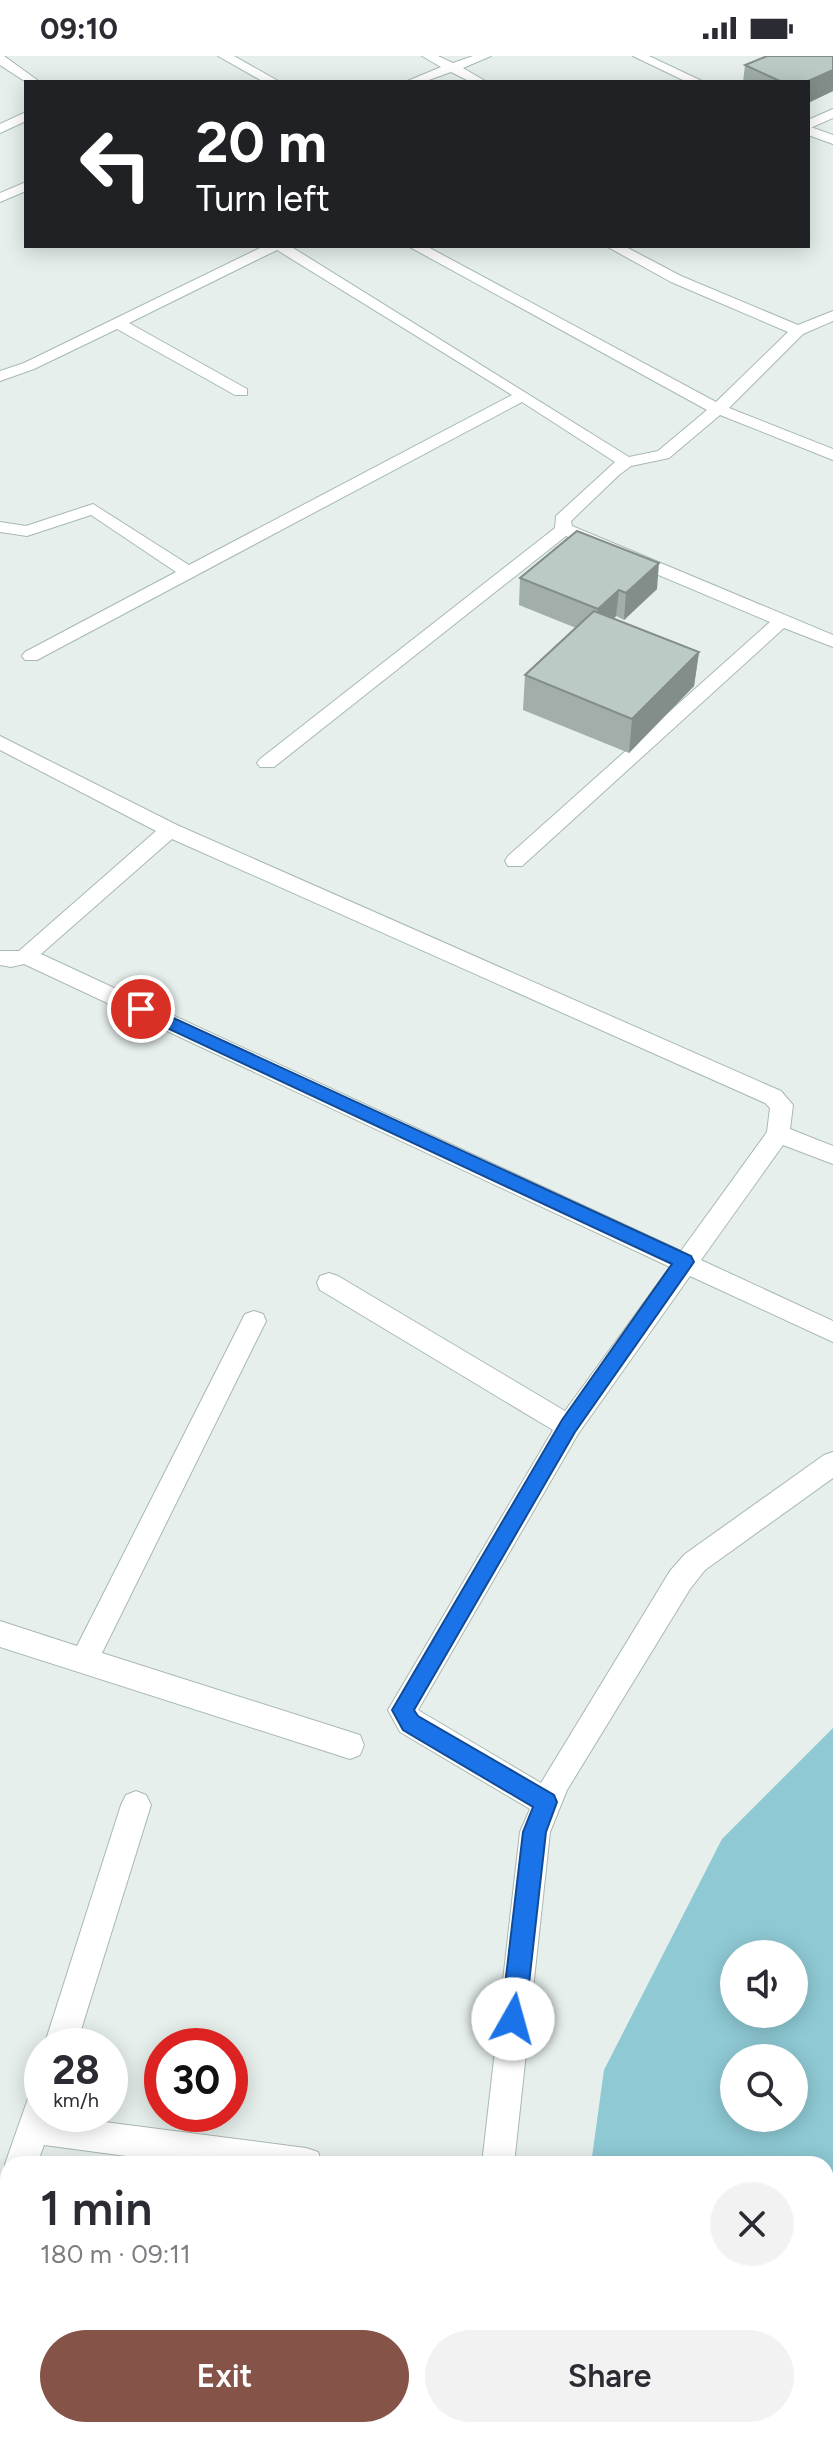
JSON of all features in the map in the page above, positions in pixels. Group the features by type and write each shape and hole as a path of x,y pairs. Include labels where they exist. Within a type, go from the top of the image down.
{"street":[{"path":"224,56 270,80"},
{"path":"428,56 477,80"},
{"path":"417,80 485,56"},
{"path":"639,56 693,80"},
{"path":"0,59 31,80"},
{"path":"0,77 18,71"},
{"path":"810,127 833,113"},
{"path":"0,129 24,117"},
{"path":"810,129 833,140"},
{"path":"0,198 24,187"},
{"path":"0,376 29,366 273,248"},
{"path":"280,248 523,395 626,462"},
{"path":"419,248 718,409 833,455"},
{"path":"617,248 676,279 798,331"},
{"path":"564,529 562,520 613,471 626,462 663,455 718,409 798,331 833,316"},
{"path":"117,323 241,392"},
{"path":"31,656 523,395"},
{"path":"0,527 27,531 93,509 190,574"},
{"path":"564,529 833,642"},
{"path":"267,763 564,529"},
{"path":"515,861 781,621"},
{"path":"0,742 170,830 773,1097 782,1105 778,1134 569,1426 402,1710 410,1723 546,1802"},
{"path":"0,958 11,960 26,956 170,830"},
{"path":"26,956 833,1332"},
{"path":"778,1134 833,1155"},
{"path":"329,1283 522,1401 569,1426"},
{"path":"85,1659 254,1321"},
{"path":"499,2156 535,1832 556,1781 695,1562 833,1463"},
{"path":"0,1634 350,1745"},
{"path":"66,2028 136,1805"},
{"path":"128,2131 263,2156"},
{"path":"24,2156 32,2132"}],"water":[{"path":"833,1728 833,2156 592,2156 604,2070 722,1839"}],"building":[{"path":"767,56 833,56 833,70 810,80 778,80 745,65"},
{"path":"577,531 659,563 626,593 619,590 598,609 520,578"},
{"path":"594,611 699,652 632,719 525,675"}],"route":[{"path":"141,1009 684,1262 569,1426 402,1710 410,1723 546,1802 535,1832 513,2019"}]}
